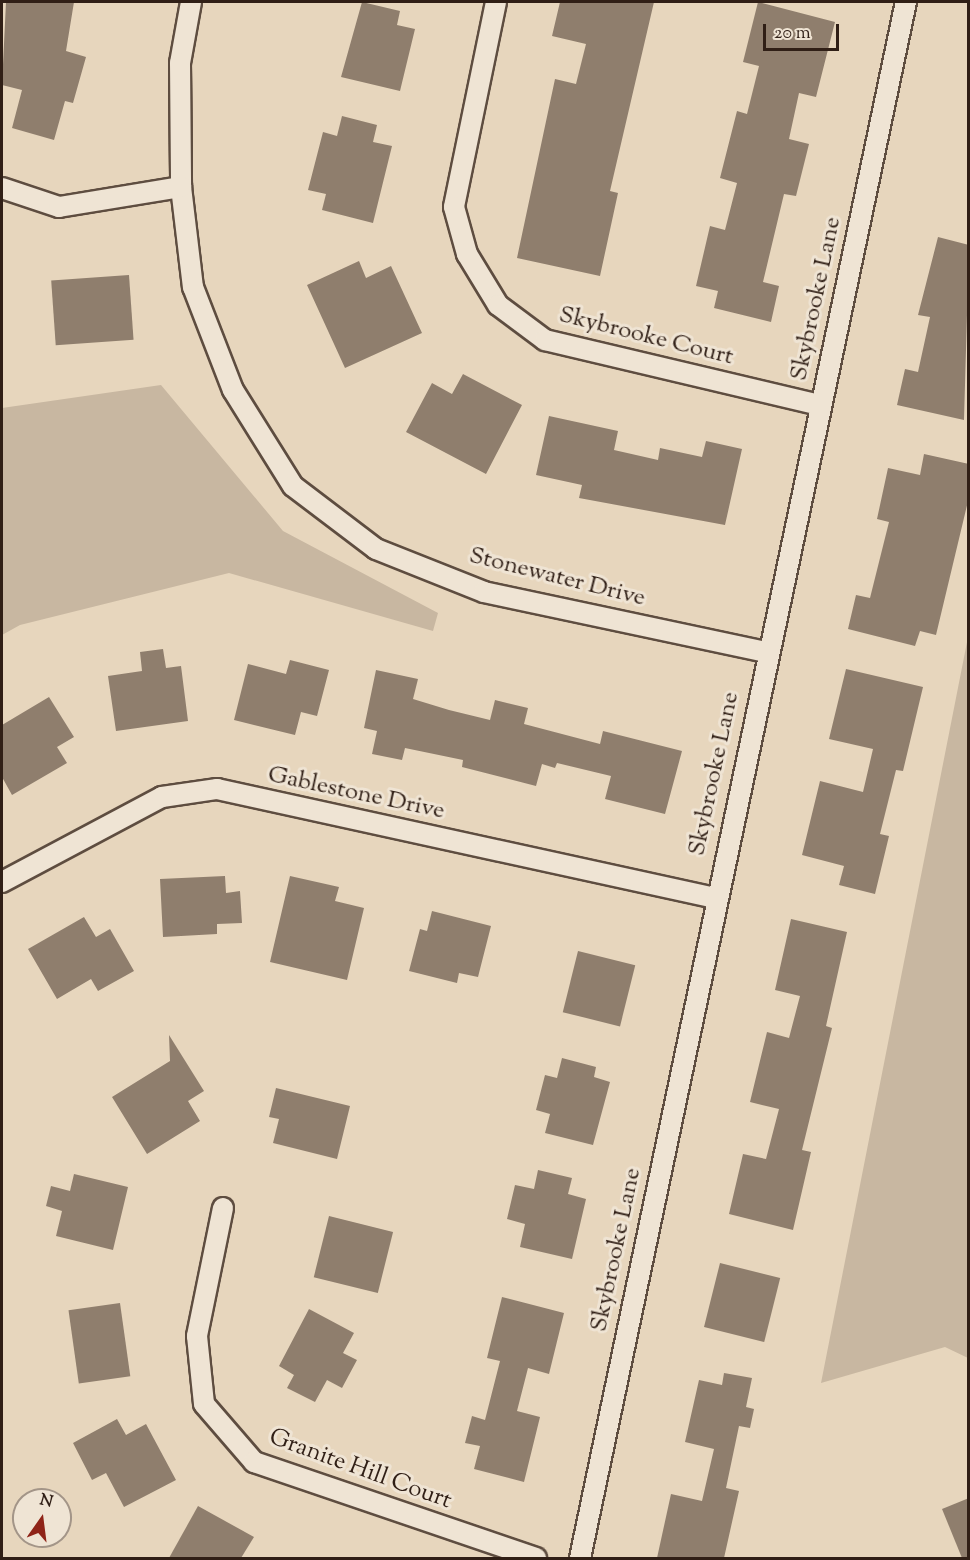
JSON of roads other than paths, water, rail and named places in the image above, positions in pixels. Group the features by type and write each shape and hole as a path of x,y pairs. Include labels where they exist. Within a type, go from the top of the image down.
{"street":[{"name":"Stonewater Drive","path":"191,2 180,63 181,187 193,287 233,390 293,486 376,549 484,592 767,652"},
{"name":"Skybrooke Court","path":"496,2 454,207 467,254 498,305 545,340 820,405"},
{"name":"Skybrooke Lane","path":"580,1558 715,898 906,2"},
{"path":"2,188 59,207 181,187"},
{"name":"Gablestone Drive","path":"2,882 162,797 217,789 715,898"},
{"name":"Granite Hill Court","path":"224,1208 197,1336 204,1404 254,1462 536,1558"}]}
